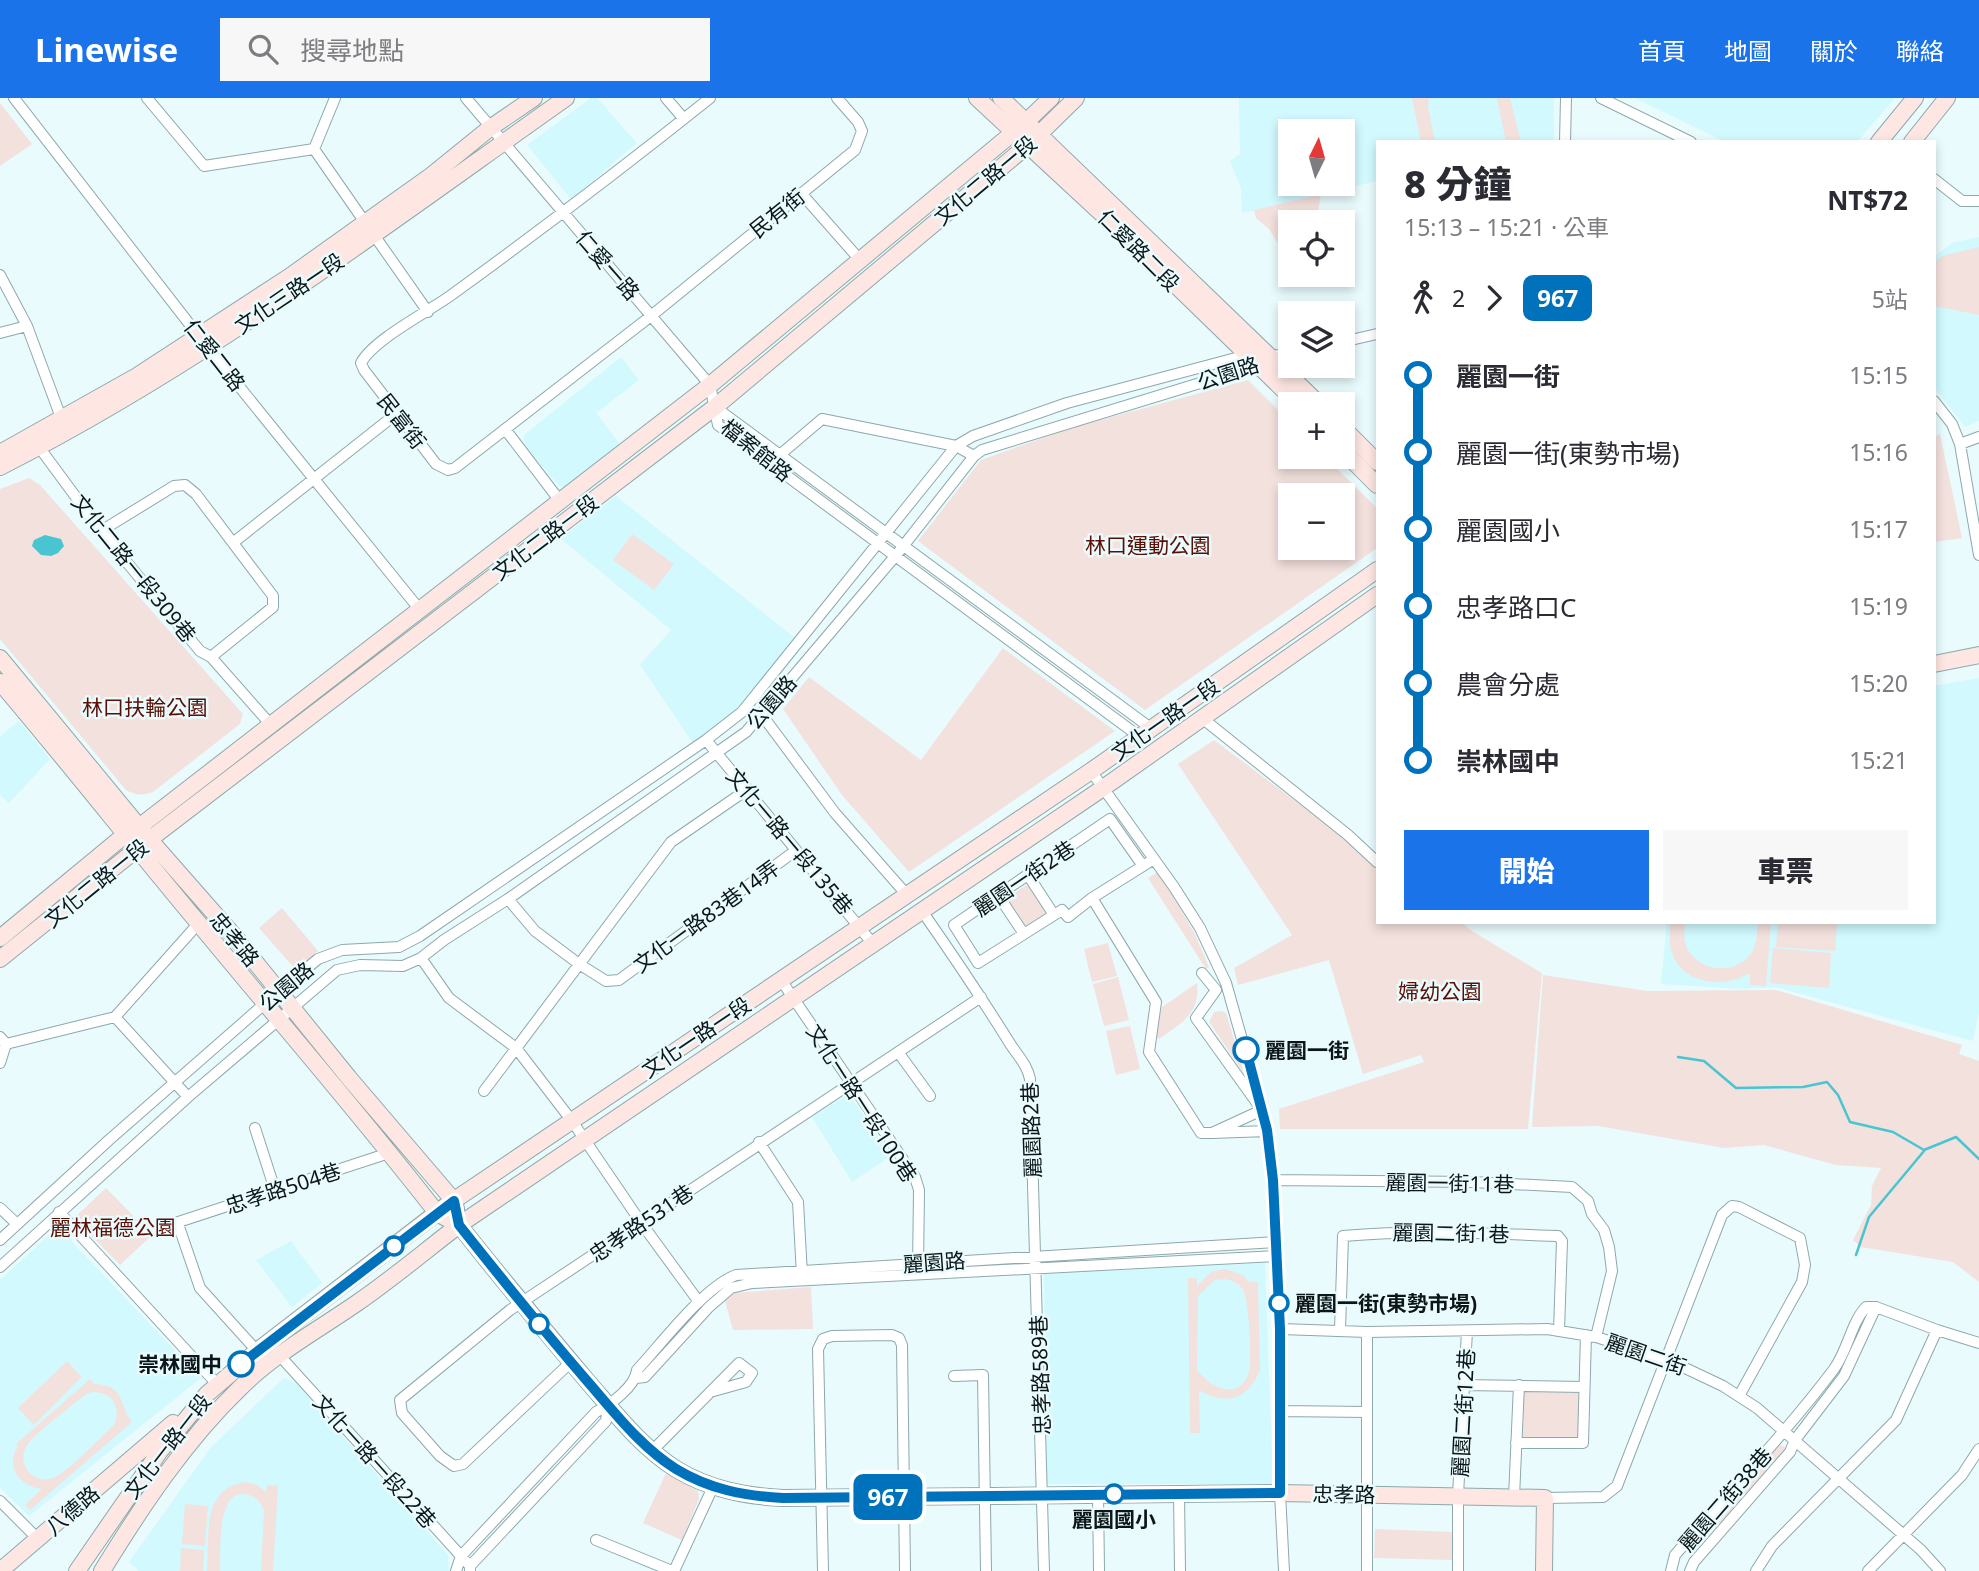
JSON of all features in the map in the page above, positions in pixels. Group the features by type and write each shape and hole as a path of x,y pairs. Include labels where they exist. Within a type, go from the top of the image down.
{"street":[{"path":"148,98 204,166 314,149"},
{"path":"314,149 335,98"},
{"name":"仁愛一路","path":"466,98 710,385 715,407"},
{"name":"文化三路一段","path":"204,341 364,221 432,176 490,128 534,98"},
{"name":"文化三路一段","path":"0,467 137,376 204,341 374,235 566,98"},
{"path":"666,98 684,119"},
{"path":"563,214 710,98"},
{"name":"民有街","path":"651,316 855,150 861,141 862,131 858,122 837,98"},
{"name":"仁愛路二段","path":"977,98 1035,139 1266,361 1304,392"},
{"name":"仁愛路二段","path":"1001,98 1020,128"},
{"name":"文化二路一段","path":"0,959 138,837 271,725 710,385 1020,128 1051,98"},
{"name":"文化二路一段","path":"0,937 715,407 1035,139 1076,98"},
{"path":"1565,140 1566,98"},
{"path":"1601,98 1687,140"},
{"path":"1884,140 1915,98"},
{"path":"1914,140 1947,98"},
{"name":"仁愛二路","path":"20,100 313,480 420,610"},
{"name":"仁愛路二段","path":"1035,139 1247,355 1266,361 1289,392"},
{"path":"314,149 364,221"},
{"path":"1936,181 1962,201 1979,201"},
{"path":"801,193 860,260"},
{"name":"民富街","path":"563,214 428,312 372,347 361,363 396,414 436,464 448,470 455,468 651,316"},
{"path":"374,235 428,312"},
{"path":"0,275 27,326 64,425"},
{"path":"0,333 27,326"},
{"path":"1355,339 1376,334"},
{"name":"公園路","path":"0,1240 109,1140 318,959 342,950 400,947 564,838 742,712 956,446 973,436 1067,403 1247,355"},
{"name":"公園路","path":"0,1267 188,1097 337,970 360,965 403,967 421,958 753,726 895,556 974,456 982,450 1278,357"},
{"path":"1202,367 1206,381"},
{"path":"1067,403 1075,420"},
{"path":"1936,404 1952,424 1960,444 1978,547"},
{"name":"檔案館路","path":"715,407 886,532 1146,733"},
{"name":"檔案館路","path":"715,407 718,425 895,556 1146,733"},
{"path":"233,542 396,414"},
{"path":"770,463 822,419 956,446 974,456"},
{"path":"505,429 560,501"},
{"path":"1960,444 1979,437"},
{"path":"1355,440 1376,461"},
{"name":"文化三路一段","path":"0,453 36,442"},
{"name":"文化二路一段309巷","path":"36,442 101,531 201,651 211,657 271,725"},
{"path":"1355,463 1376,484"},
{"path":"101,531 174,486 185,485 196,494 274,596 273,607 211,657"},
{"name":"文化一路一段","path":"77,1571 160,1451 212,1389 257,1351 454,1201 1091,771 1376,571"},
{"name":"文化一路一段","path":"102,1571 169,1471 201,1431 241,1386 280,1356 360,1301 459,1225 1103,788 1376,596"},
{"path":"1936,664 1979,655"},
{"name":"忠孝路","path":"0,658 138,837 198,924 272,997 454,1201 459,1225"},
{"name":"忠孝路","path":"0,682 138,837 235,937 272,997"},
{"path":"742,712 753,726"},
{"path":"762,715 835,813 907,895"},
{"path":"1202,718 1348,835 1376,861"},
{"name":"文化一路一段135巷","path":"706,740 748,789 795,851 861,926 873,944"},
{"path":"1091,771 1199,928 1226,983 1267,1130 1278,1242 1276,1256 1280,1329 1280,1493 1284,1571"},
{"path":"484,1091 671,842 748,789"},
{"name":"麗園一街2巷","path":"1143,866 1110,819 954,925 978,963 1062,910 1068,918 1092,898 1143,866 1154,859"},
{"path":"564,838 574,851"},
{"name":"文化一路83巷14弄","path":"508,899 535,931 579,964 606,981 619,980 795,851"},
{"path":"1028,875 1054,915"},
{"path":"998,895 1024,934"},
{"path":"1092,898 1156,1002 1149,1052 1201,1133 1267,1130"},
{"name":"麗園路2巷","path":"922,911 1028,1068 1035,1256"},
{"path":"0,1063 3,1040 115,1017 198,924"},
{"path":"422,934 433,949"},
{"path":"327,956 337,970"},
{"path":"421,958 449,998 516,1048 572,1121 699,1302"},
{"path":"1202,972 1216,990 1196,1018 1262,1110"},
{"name":"文化一路一段100巷","path":"781,980 915,1177 919,1190 918,1276"},
{"name":"忠孝路531巷","path":"571,1362 463,1464 448,1464 402,1412 400,1401 522,1303 981,997"},
{"name":"忠孝路","path":"285,1013 306,1055 437,1213 459,1225 608,1405 651,1452 676,1469 713,1487 754,1496 783,1498 1179,1493 1603,1497 1617,1486 1722,1214 1731,1206 1739,1207 1800,1238 1805,1265 1802,1282 1739,1396"},
{"path":"115,1017 188,1097"},
{"path":"248,1019 261,1034"},
{"path":"898,1052 930,1096"},
{"path":"1212,1133 1262,1110"},
{"path":"255,1128 275,1189"},
{"path":"760,1142 798,1202 802,1275"},
{"name":"忠孝路504巷","path":"154,1230 389,1153"},
{"name":"麗園一街11巷","path":"1273,1180 1472,1182 1572,1187 1588,1201 1592,1214 1604,1230 1612,1271 1591,1336"},
{"path":"0,1208 17,1224"},
{"path":"59,1212 212,1389"},
{"path":"178,1224 200,1287 257,1351"},
{"name":"麗園二街1巷","path":"1340,1330 1343,1236 1386,1232 1454,1232 1558,1236 1562,1241 1559,1331"},
{"name":"麗園路","path":"456,1571 461,1556 596,1412 608,1405 636,1378 645,1377 709,1307 731,1288 802,1275 918,1263 1278,1242"},
{"name":"忠孝路589巷","path":"1035,1256 1044,1571"},
{"name":"麗園路","path":"636,1378 637,1370 699,1302 723,1280 736,1275 918,1276 1276,1256"},
{"name":"麗園二街38巷","path":"1671,1571 1675,1555 1785,1430 1841,1358 1861,1312 1870,1306 1876,1307 1844,1376 1795,1440 1790,1452 1694,1562 1690,1571"},
{"path":"1876,1307 1979,1343"},
{"name":"麗園二街","path":"1280,1329 1367,1332 1547,1329 1591,1336 1666,1359 1739,1396 1785,1430 1940,1571"},
{"path":"1756,1571 1772,1546 1896,1420 1937,1330"},
{"name":"麗園二街12巷","path":"1458,1571 1458,1495 1467,1331"},
{"path":"1367,1332 1367,1571"},
{"path":"822,1571 818,1349 823,1339 832,1336 892,1335 899,1338 902,1345 905,1571"},
{"path":"1516,1443 1583,1443 1584,1387 1591,1336"},
{"name":"文化一路一段22巷","path":"280,1356 470,1568"},
{"path":"954,1376 983,1375 986,1571"},
{"path":"1464,1385 1584,1387"},
{"path":"1514,1497 1519,1385"},
{"name":"八德路","path":"0,1571 212,1389"},
{"path":"651,1452 710,1392"},
{"path":"1808,1401 1818,1408"},
{"name":"麗園路","path":"470,1568 606,1421 608,1405"},
{"path":"1281,1411 1367,1412"},
{"path":"1868,1571 1962,1475 1979,1450"},
{"path":"596,1539 673,1571 713,1487"},
{"path":"1179,1493 1180,1571"},
{"path":"1098,1494 1099,1571"},
{"path":"1544,1571 1545,1498"},
{"path":"0,1501 38,1539"},
{"path":"1703,1525 1717,1538"}],"shaded area":[{"path":"591,98 597,98 637,143 571,199 527,145"},
{"path":"1239,98 1554,98 1554,140 1376,140 1376,181 1355,186 1355,119 1278,119 1278,196 1314,196 1242,213 1241,188 1230,161 1240,154"},
{"path":"1635,98 1895,98 1859,140 1721,140"},
{"path":"1979,237 1979,421 1965,427 1936,390 1936,255 1952,243"},
{"path":"621,357 639,380 596,413 623,448 567,488 559,486 525,445 524,435"},
{"path":"616,496 794,637 740,709 693,743 640,665 671,630 560,538"},
{"path":"1979,678 1979,1012 1973,1041 1775,987 1742,989 1661,984 1667,924 1936,924 1936,686"},
{"path":"19,721 50,759 9,803 0,795 0,736"},
{"path":"845,1096 851,1097 891,1156 852,1182 812,1117"},
{"path":"58,1227 201,1378 29,1516 0,1488 0,1280"},
{"path":"291,1241 322,1283 292,1307 256,1260"},
{"name":"麗園國小","path":"1265,1263 1273,1484 1047,1484 1044,1274"},
{"name":"崇林國中","path":"284,1378 296,1383 448,1555 449,1571 139,1571 129,1562 211,1447"}],"green space":[{"path":"1412,98 1429,98 1428,107 1435,140 1421,140"},
{"path":"1497,98 1510,98 1520,140 1506,140"},
{"path":"0,103 32,144 0,166"},
{"path":"1321,196 1318,210 1278,210 1278,243 1269,229 1256,218 1254,210"},
{"path":"1979,247 1979,315 1936,306 1936,261 1942,256"},
{"name":"林口運動公園","path":"1248,380 1278,410 1278,469 1337,469 1352,483 1278,483 1278,560 1355,560 1355,486 1376,507 1376,549 1145,710 918,541 981,460 1071,428"},
{"path":"1940,434 1962,538 1936,542 1936,436"},
{"name":"林口扶輪公園","path":"29,478 40,485 243,714 240,724 153,792 139,794 126,790 0,639 0,489"},
{"path":"632,534 674,564 654,590 613,560"},
{"path":"1003,648 1115,731 909,872 842,795 783,709 809,677 921,760"},
{"name":"婦幼公園","path":"1214,740 1338,833 1376,868 1376,924 1463,924 1542,973 1528,1129 1280,1129 1279,1109 1424,1062 1421,1055 1363,1074 1329,960 1238,985 1234,968 1292,935 1178,764"},
{"path":"1159,873 1195,934 1209,967 1206,969 1148,878"},
{"path":"1028,884 1048,914 1027,928 1007,898"},
{"path":"282,908 318,951 296,970 259,928"},
{"path":"1671,924 1685,924 1685,943 1694,958 1711,967 1730,967 1739,964 1753,950 1758,924 1771,924 1766,986 1750,985 1750,973 1740,978 1716,982 1694,977 1676,962 1670,940"},
{"path":"1778,924 1837,924 1835,951 1776,947"},
{"path":"1108,943 1117,976 1092,982 1084,949"},
{"path":"1773,948 1831,953 1829,988 1770,983"},
{"path":"1543,975 1647,991 1776,990 1962,1045 1959,1054 1979,1061 1979,1282 1953,1262 1861,1247 1853,1240 1871,1205 1872,1186 1881,1168 1836,1165 1764,1145 1724,1148 1598,1126 1532,1127"},
{"path":"1118,977 1129,1020 1104,1026 1093,984"},
{"path":"1197,983 1196,1003 1187,1017 1159,1039 1155,1037 1162,1007"},
{"path":"1214,1012 1226,1013 1245,1075 1209,1022"},
{"path":"1130,1026 1140,1069 1116,1075 1106,1031"},
{"name":"麗林福德公園","path":"106,1188 152,1235 120,1265 74,1218"},
{"path":"1225,1269 1243,1275 1249,1282 1258,1282 1260,1370 1249,1388 1235,1397 1218,1398 1199,1390 1200,1433 1190,1433 1188,1278 1197,1278 1197,1286 1211,1272","holes":["1225,1279 1240,1286 1245,1295 1250,1344 1249,1372 1239,1387 1232,1389 1217,1386 1197,1370 1198,1296 1215,1280"]},
{"path":"811,1287 813,1329 733,1330 725,1301 734,1293"},
{"path":"67,1361 82,1377 34,1425 18,1408"},
{"path":"90,1379 94,1384 104,1385 116,1392 132,1422 30,1510 25,1505 42,1489 27,1484 17,1475 13,1461 18,1446 16,1444","holes":["100,1393 114,1402 117,1412 114,1425 59,1475 40,1479 29,1472 23,1461 30,1442 86,1394"]},
{"path":"1524,1391 1579,1392 1578,1440 1523,1439"},
{"path":"1778,1444 1785,1447 1784,1451 1718,1528 1714,1527 1711,1520"},
{"path":"666,1473 698,1491 699,1499 682,1540 643,1523"},
{"path":"246,1482 257,1485 266,1492 267,1485 278,1486 273,1571 261,1571 264,1511 257,1500 244,1494 235,1496 224,1512 220,1571 207,1571 210,1516 214,1504 231,1486"},
{"path":"185,1504 208,1506 205,1546 182,1544"},
{"path":"1375,1529 1452,1532 1452,1560 1374,1558"},
{"path":"181,1548 204,1550 203,1571 180,1571"}],"water":[{"path":"45,535 61,539 64,546 58,553 51,556 41,555 32,546 34,540"}],"waterway":[{"path":"1678,1057 1704,1061 1736,1088 1803,1087 1827,1082 1838,1095 1850,1122 1893,1132 1924,1150 1956,1137 1979,1159"},
{"path":"1856,1255 1869,1217 1924,1151"}],"bus line":[{"name":"967","path":"241,1364 454,1201 459,1225 608,1405 651,1452 676,1469 713,1487 754,1496 783,1498 1280,1493 1280,1329 1276,1256 1278,1242 1267,1130 1246,1050"}],"place":[{"name":"麗園一街","path":"1246,1050"},
{"name":"麗園一街(東勢市場)","path":"1279,1303"},
{"name":"崇林國中","path":"241,1364"},
{"name":"麗園國小","path":"1114,1494"}]}
